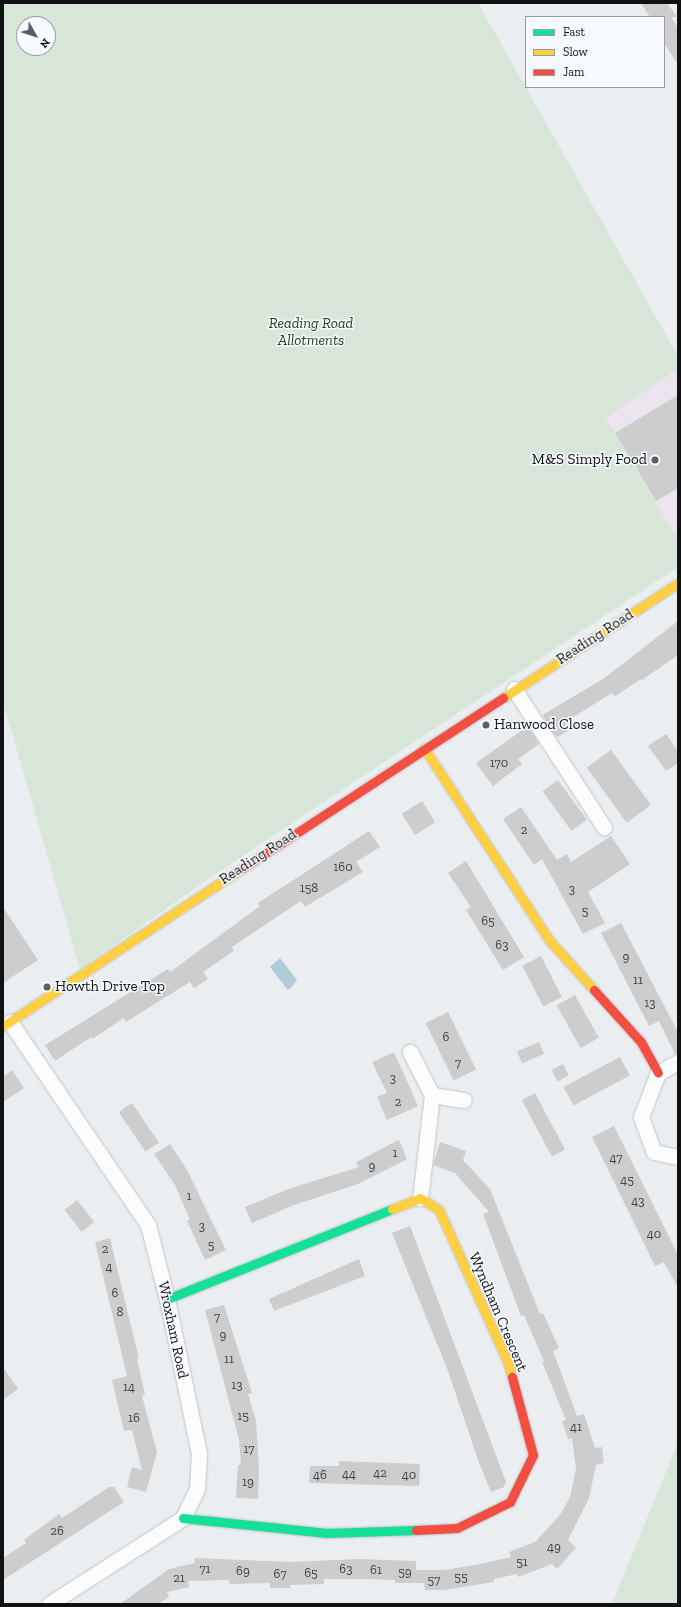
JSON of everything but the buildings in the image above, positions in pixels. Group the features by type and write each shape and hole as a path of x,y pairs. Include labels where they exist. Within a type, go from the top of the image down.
{"street":[{"name":"Reading Road","path":"6,1024 514,689 677,585"},
{"path":"514,689 604,827"},
{"path":"424,748 549,940 641,1042 658,1073"},
{"name":"Wroxham Road","path":"6,1024 148,1224 167,1299 199,1453 197,1489 183,1518"},
{"path":"167,1299 420,1198 432,1095 410,1052"},
{"path":"678,1062 658,1073 641,1117 654,1152 678,1157"},
{"path":"432,1095 464,1100"},
{"name":"Wyndham Crescent","path":"183,1518 327,1534 457,1528 510,1502 533,1455 508,1363 439,1210 420,1198"},
{"path":"48,1604 183,1518"}],"shaded area":[{"name":"M&S Simply Food","path":"678,369 678,540 606,418"}],"green space":[{"name":"Reading Road Allotments","path":"3,3 478,3 678,356 678,369 606,418 678,540 678,567 210,878 80,969 3,702"},
{"path":"678,1442 678,1604 612,1604"}],"water":[{"path":"280,958 297,980 290,989 287,989 270,967"}],"traffic: fast":[{"path":"167,1299 392,1209"},
{"path":"183,1518 327,1533 416,1530"}],"traffic: slow":[{"path":"503,698 678,583"},
{"path":"424,748 549,940 594,990"},
{"path":"3,1026 243,868"},
{"path":"392,1209 420,1198 439,1210 508,1363 512,1377"}],"traffic: jam":[{"path":"243,868 503,698"},
{"path":"594,990 641,1042 658,1073"},
{"path":"416,1530 457,1528 510,1502 533,1455 512,1377"}],"place":[{"name":"M&S Simply Food","path":"655,460"},
{"name":"Hanwood Close","path":"486,725"},
{"name":"Howth Drive Top","path":"47,987"}]}
